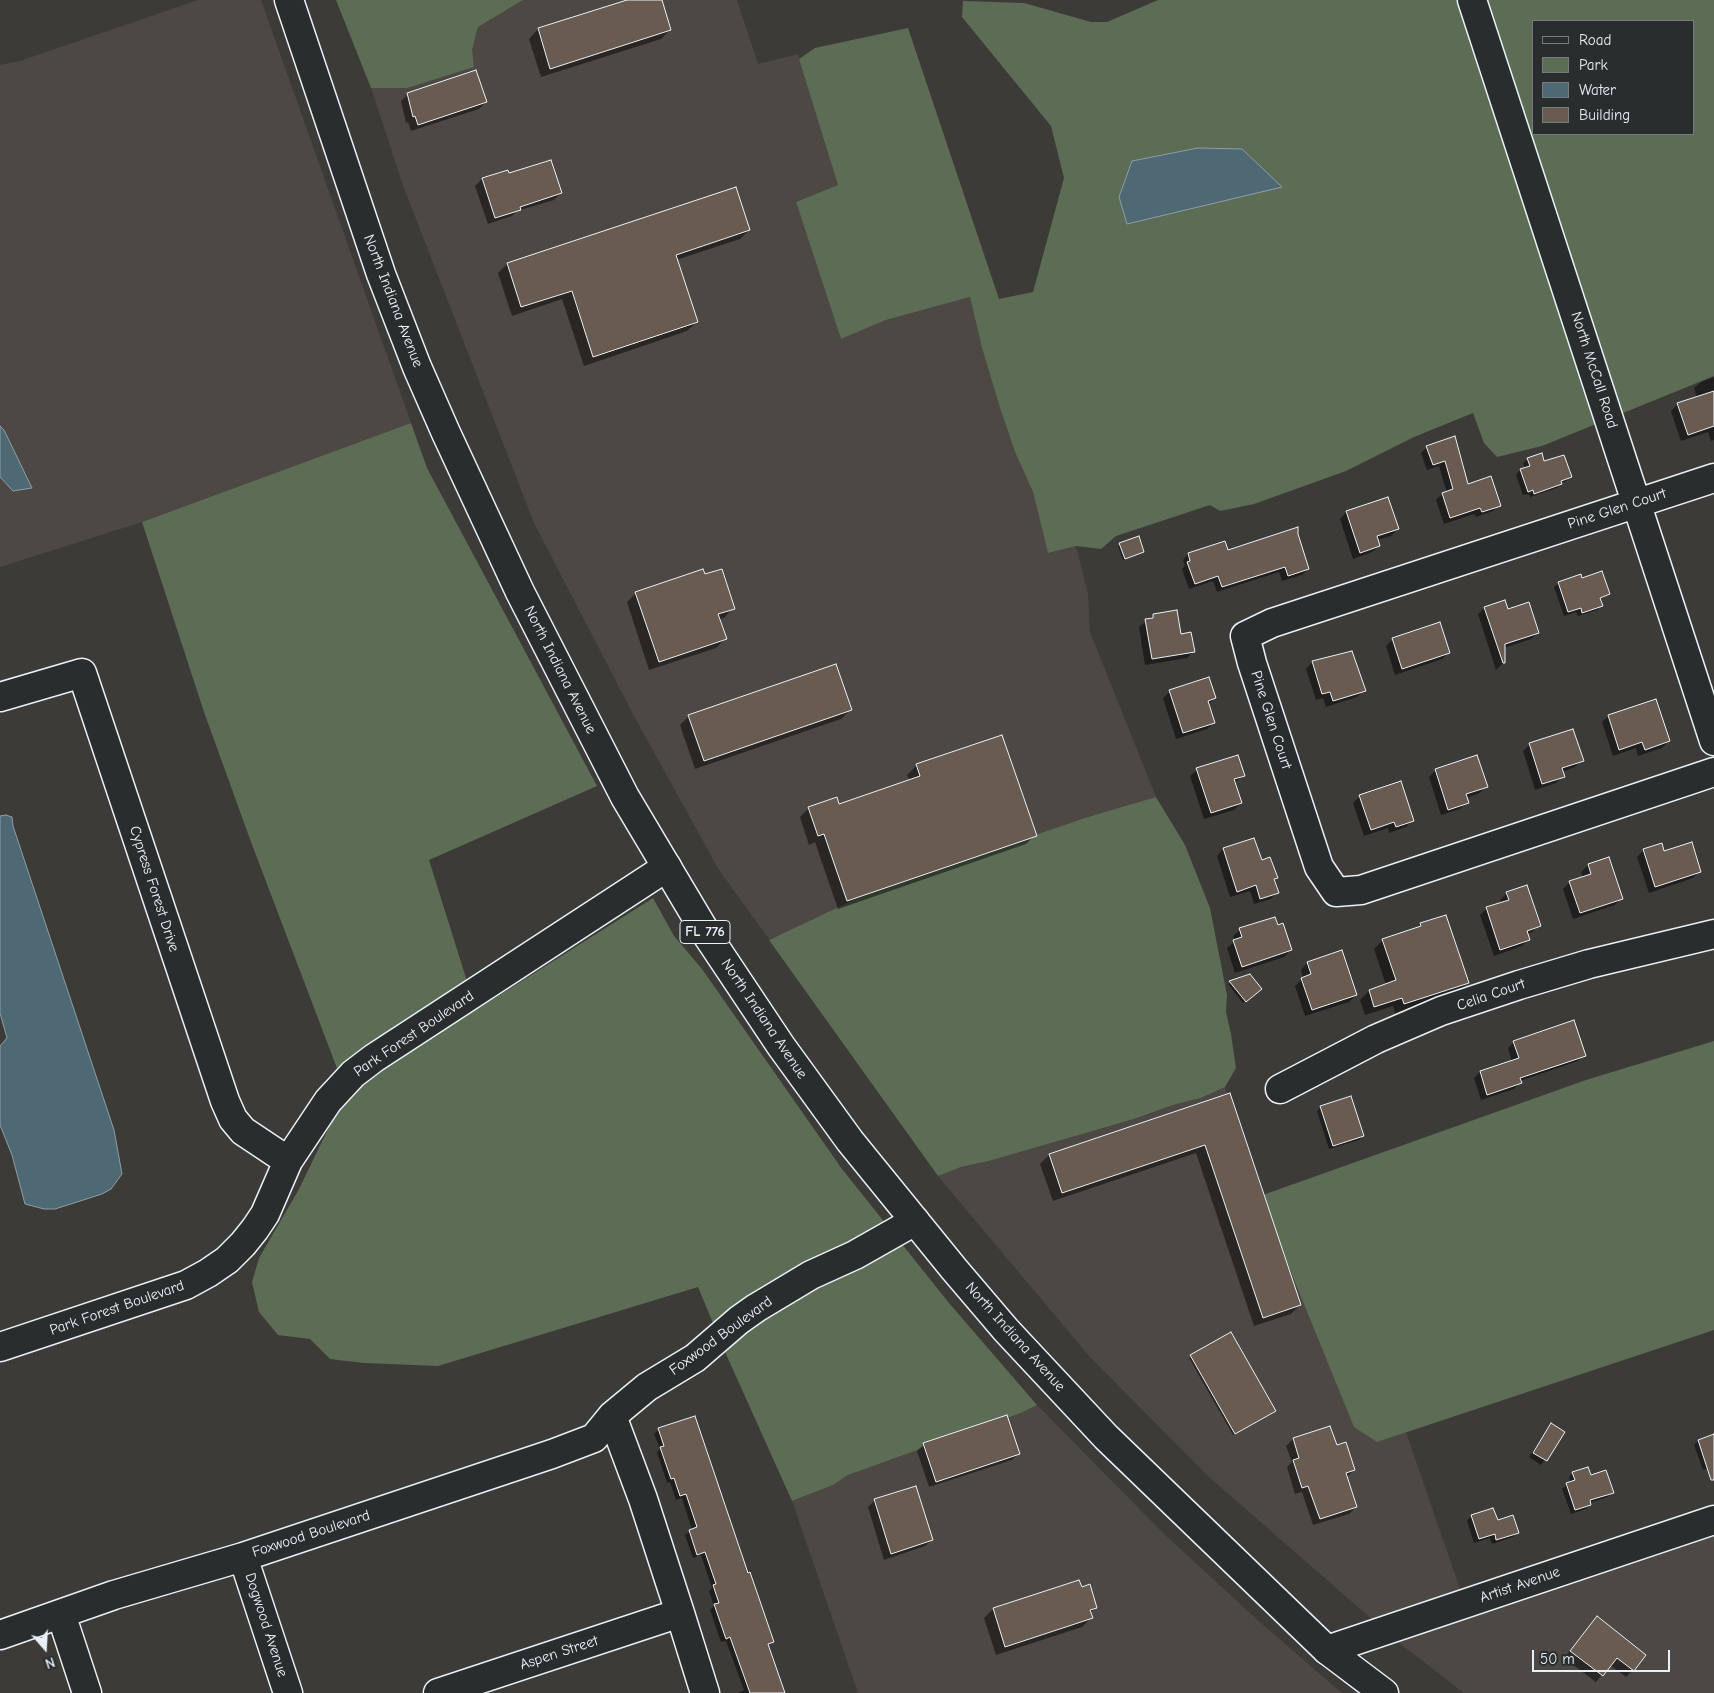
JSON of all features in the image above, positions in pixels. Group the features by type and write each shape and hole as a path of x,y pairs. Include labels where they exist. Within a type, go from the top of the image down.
{"street":[{"name":"North Indiana Avenue","path":"289,0 367,233 417,367 520,592 625,797 709,938 781,1046 850,1141 1006,1330 1106,1437 1326,1650 1384,1693"},
{"name":"North McCall Road","path":"1472,0 1714,741"},
{"name":"Pine Glen Court","path":"1714,478 1272,623 1245,636 1252,663 1319,867 1336,892 1361,890 1714,772"},
{"name":"Cypress Forest Drive","path":"0,697 82,673 225,1102 233,1119 243,1131 288,1161"},
{"name":"Park Forest Boulevard","path":"0,1348 186,1285 208,1274 227,1260 255,1229 265,1214 288,1161 328,1101 353,1074 374,1058 666,867"},
{"name":"Celia Court","path":"1280,1090 1376,1040 1442,1012 1519,985 1588,964 1714,934"},
{"name":"Foxwood Boulevard","path":"0,1635 114,1595 243,1557 552,1454 594,1438 612,1416 648,1387 695,1358 756,1308 810,1275 855,1254 915,1221"},
{"path":"612,1416 643,1499 705,1693"},
{"name":"Artist Avenue","path":"1326,1650 1714,1520"},
{"name":"Dogwood Avenue","path":"243,1557 288,1693"},
{"name":"Aspen Street","path":"438,1693 680,1613"},
{"path":"61,1614 87,1693"}],"shaded area":[{"path":"198,0 261,0 411,423 142,522 0,567 0,477 13,491 4,430 0,426 0,65 20,61"},
{"path":"523,0 737,0 758,64 798,54 838,185 796,202 841,339 886,320 970,297 982,348 1000,408 1015,452 1033,492 1048,553 1076,546 1088,594 1090,632 1156,797 1070,824 769,939 719,870 635,718 534,523 404,188 371,88 408,88 472,50 478,27"},
{"path":"1225,1087 1260,1196 1377,1442 1406,1432 1462,1595 1714,1510 1714,1693 1464,1693 1398,1642 1209,1477 1089,1356 938,1176 961,1167 989,1161 1134,1119 1173,1105 1201,1098"},
{"path":"1037,1405 1164,1534 1262,1624 1342,1693 858,1693 792,1501 833,1485 848,1475 1021,1413"}],"green space":[{"path":"336,0 523,0 478,27 472,50 474,67 407,88 371,88"},
{"path":"1158,0 1714,0 1714,376 1542,446 1497,457 1484,443 1473,413 1414,437 1346,471 1254,504 1220,511 1210,505 1116,536 1101,549 1076,546 1048,553 1033,492 1015,452 1000,408 982,348 970,297 886,320 841,339 796,202 838,185 799,59 815,48 908,28 999,299 1033,292 1064,178 1051,126 962,17 963,1 1024,3 1091,22 1107,22"},
{"path":"411,423 427,468 597,786 429,860 476,1010 653,898 674,936 702,969 842,1169 949,1303 1037,1405 1021,1413 848,1475 833,1485 792,1501 698,1287 438,1366 364,1363 330,1359 310,1339 278,1335 259,1312 252,1282 259,1258 299,1189 346,1092 204,712 142,522"},
{"path":"1156,797 1185,845 1210,908 1227,995 1226,1012 1236,1068 1225,1087 1201,1098 989,1161 961,1167 938,1176 769,940 875,890 1085,818"},
{"path":"1714,1041 1714,1330 1377,1442 1354,1427 1260,1196 1586,1080"}],"water":[{"path":"1198,148 1242,149 1282,187 1127,224 1119,197 1132,161"},
{"path":"0,426 4,430 32,488 13,491 0,477"},
{"path":"0,816 12,817 13,826 114,1130 122,1174 111,1189 102,1194 55,1209 44,1209 25,1204 12,1155 0,1125 0,1046 7,1038 0,1013"}],"building":[{"path":"627,0 662,0 671,30 550,69 538,28"},
{"path":"476,70 487,102 418,125 415,116 413,117 407,93"},
{"path":"551,160 562,193 520,207 521,210 495,218 482,178 508,170 509,173"},
{"path":"736,187 750,230 676,255 698,322 593,357 572,291 521,307 507,263"},
{"path":"1714,391 1714,426 1688,435 1677,403"},
{"path":"1455,436 1468,484 1491,476 1501,506 1482,512 1480,508 1450,518 1442,493 1453,489 1445,461 1433,465 1426,446"},
{"path":"1542,453 1544,461 1564,455 1572,477 1561,481 1562,484 1534,494 1533,490 1528,492 1520,469 1530,466 1527,458"},
{"path":"1388,497 1399,529 1377,536 1380,546 1360,553 1346,511"},
{"path":"1298,527 1298,534 1309,569 1288,576 1285,567 1222,587 1218,576 1195,584 1187,562 1190,561 1188,553 1225,541 1228,550"},
{"path":"1139,536 1144,552 1125,559 1119,543"},
{"path":"703,569 705,574 722,569 735,609 718,614 727,639 659,662 635,592"},
{"path":"1602,571 1610,594 1600,598 1603,606 1582,613 1581,608 1568,612 1558,582 1581,574 1582,578"},
{"path":"1505,600 1508,609 1529,602 1539,633 1505,644 1505,663 1503,663 1484,607"},
{"path":"1177,610 1181,634 1191,632 1195,652 1152,659 1145,619 1153,618 1153,614"},
{"path":"1440,622 1450,653 1402,669 1392,638"},
{"path":"1352,651 1366,691 1333,701 1330,692 1322,694 1312,661"},
{"path":"836,664 852,710 704,761 688,715"},
{"path":"1209,677 1216,698 1208,701 1215,723 1183,733 1169,690"},
{"path":"1656,699 1670,741 1645,750 1642,742 1619,750 1608,715"},
{"path":"1573,729 1584,761 1562,768 1565,777 1542,784 1529,743"},
{"path":"1002,735 1037,836 847,901 824,834 818,836 808,807 837,797 839,804 920,776 916,764"},
{"path":"1238,755 1245,776 1234,779 1242,803 1211,813 1196,768"},
{"path":"1477,755 1488,787 1466,794 1469,803 1448,810 1435,769"},
{"path":"1401,781 1414,821 1396,827 1394,822 1371,830 1359,795"},
{"path":"1254,838 1262,860 1270,857 1278,878 1274,879 1279,893 1260,899 1256,885 1237,892 1223,848"},
{"path":"1692,842 1701,872 1655,887 1643,849 1662,843 1664,851"},
{"path":"1609,857 1623,899 1580,913 1569,881 1591,874 1588,864"},
{"path":"1527,885 1541,926 1527,931 1530,940 1500,950 1486,907 1509,900 1506,892"},
{"path":"1446,915 1469,983 1404,1004 1402,998 1374,1007 1369,990 1396,980 1382,939 1421,926 1420,923"},
{"path":"1275,917 1278,925 1283,923 1292,950 1242,967 1233,940 1242,937 1239,928"},
{"path":"1342,950 1357,995 1312,1010 1301,978 1311,974 1307,962"},
{"path":"1250,974 1262,989 1246,1002 1229,981"},
{"path":"1574,1020 1586,1056 1520,1078 1522,1083 1487,1095 1480,1071 1519,1058 1513,1041"},
{"path":"1230,1093 1301,1305 1263,1318 1205,1145 1062,1193 1049,1154"},
{"path":"1351,1096 1364,1136 1333,1146 1320,1106"},
{"path":"1231,1332 1276,1411 1235,1434 1190,1355"},
{"path":"1007,1415 1020,1454 936,1482 923,1443"},
{"path":"695,1416 748,1573 750,1572 774,1642 768,1644 785,1693 750,1693 730,1637 726,1639 714,1604 719,1603 713,1585 716,1584 705,1552 697,1555 689,1530 697,1527 686,1494 680,1496 674,1478 671,1479 660,1447 664,1446 658,1428"},
{"path":"1551,1423 1565,1432 1547,1461 1533,1453"},
{"path":"1330,1426 1337,1445 1346,1442 1355,1470 1346,1473 1357,1507 1320,1519 1308,1486 1302,1488 1293,1460 1299,1458 1293,1438"},
{"path":"1714,1434 1714,1480 1711,1480 1698,1440"},
{"path":"1588,1467 1591,1475 1606,1470 1614,1493 1590,1500 1591,1505 1575,1510 1566,1483 1575,1480 1572,1472"},
{"path":"916,1486 933,1540 891,1554 874,1499"},
{"path":"1493,1508 1498,1520 1513,1515 1519,1533 1496,1540 1495,1534 1479,1539 1471,1515"},
{"path":"1079,1580 1082,1587 1090,1584 1097,1608 1090,1610 1093,1618 1005,1647 993,1608"},
{"path":"1597,1616 1646,1655 1634,1671 1617,1658 1603,1676 1570,1651"}]}
